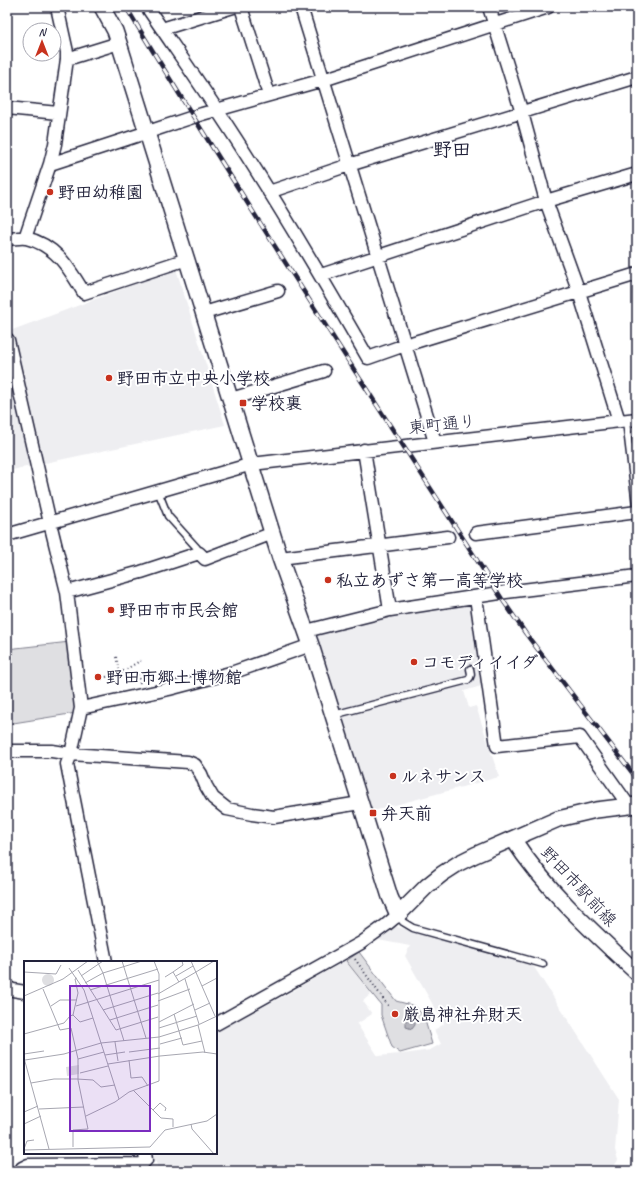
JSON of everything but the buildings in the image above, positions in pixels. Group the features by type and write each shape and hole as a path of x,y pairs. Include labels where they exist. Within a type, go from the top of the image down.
{"street":[{"path":"25,238 50,164 55,144 58,113 67,59 67,52 57,7"},
{"path":"102,7 115,31 119,43 252,464 280,558 333,715 390,897 398,914"},
{"path":"147,7 217,110 269,192 321,275 368,358 405,345 637,274"},
{"path":"162,29 233,7"},
{"path":"241,7 269,95"},
{"path":"301,7 435,442"},
{"path":"489,7 522,113 546,200 627,420"},
{"path":"50,164 202,114 323,80 548,7"},
{"path":"67,59 119,43"},
{"path":"269,192 349,165 637,77"},
{"path":"7,108 58,113"},
{"path":"321,275 546,200 637,174"},
{"path":"7,239 25,238 54,251 65,263 84,292 187,259"},
{"path":"204,313 278,291"},
{"path":"7,339 67,592 81,708 71,754 67,764 106,961"},
{"path":"231,399 324,371"},
{"name":"東町通り","path":"7,535 252,464 627,420"},
{"path":"364,450 390,610"},
{"path":"476,533 637,512"},
{"path":"67,592 141,572 199,553 205,559 273,533"},
{"path":"280,558 448,537"},
{"path":"81,708 234,672 308,638 390,610 514,591 637,576"},
{"path":"476,597 497,746 580,737 633,806"},
{"path":"7,751 52,752 188,762 195,765 213,798 227,809 252,814 274,817 360,803"},
{"path":"217,1023 361,943 386,925 427,886 442,874 470,858 558,819 596,810 633,806"},
{"name":"野田市駅前線","path":"513,839 530,863 561,899 637,973"},
{"path":"7,987 13,990 24,992"},
{"path":"21,1171 22,1168 28,1165 142,1164 146,1160 145,1154"}],"lane":[{"path":"627,420 637,516"},
{"path":"158,491 168,516 197,548 199,553"},
{"path":"333,715 468,680 471,678 472,674 470,669"},
{"path":"398,914 403,922 413,928 543,964"}],"path":[{"path":"116,657 120,673"},
{"path":"106,677 120,673 143,659"},
{"path":"120,673 138,675 144,694"},
{"path":"349,950 389,1007"}],"shaded area":[{"name":"野田市立中央小学校","path":"176,269 225,425 7,471 7,332"},
{"path":"473,604 485,685 464,691 469,708 476,706 499,777 373,811 317,638 320,632 346,626 393,616"},
{"path":"70,642 76,713 7,724 7,649"},
{"path":"394,926 532,964 619,1099 615,1150 618,1160 611,1171 34,1171 157,1169 157,1161 154,1160 152,1154 217,1154 217,1031 284,996 345,961 371,994 363,1001 372,1014 357,1024 378,1056 430,1050 441,1044 434,1030 444,1024 405,956 410,946 378,940"},
{"path":"359,952 396,1001 415,1006 424,1017 432,1044 400,1053 392,1047 381,1015 381,1005 346,961"},
{"path":"413,1010 413,1015 416,1017 415,1025 412,1029 406,1027 406,1018 410,1011"}],"railway":[{"path":"126,7 265,231 502,599 526,634 637,779"}],"place":[{"name":"野田幼稚園","path":"50,192"},
{"name":"野田市立中央小学校","path":"109,378"},
{"name":"学校裏","path":"243,403"},
{"name":"私立あずさ第一高等学校","path":"328,580"},
{"name":"野田市市民会館","path":"111,610"},
{"name":"コモディイイダ","path":"414,662"},
{"name":"野田市郷土博物館","path":"98,677"},
{"name":"ルネサンス","path":"393,776"},
{"name":"弁天前","path":"373,813"},
{"name":"厳島神社弁財天","path":"395,1014"}],"district":[{"name":"野田","path":"452,149"}]}
